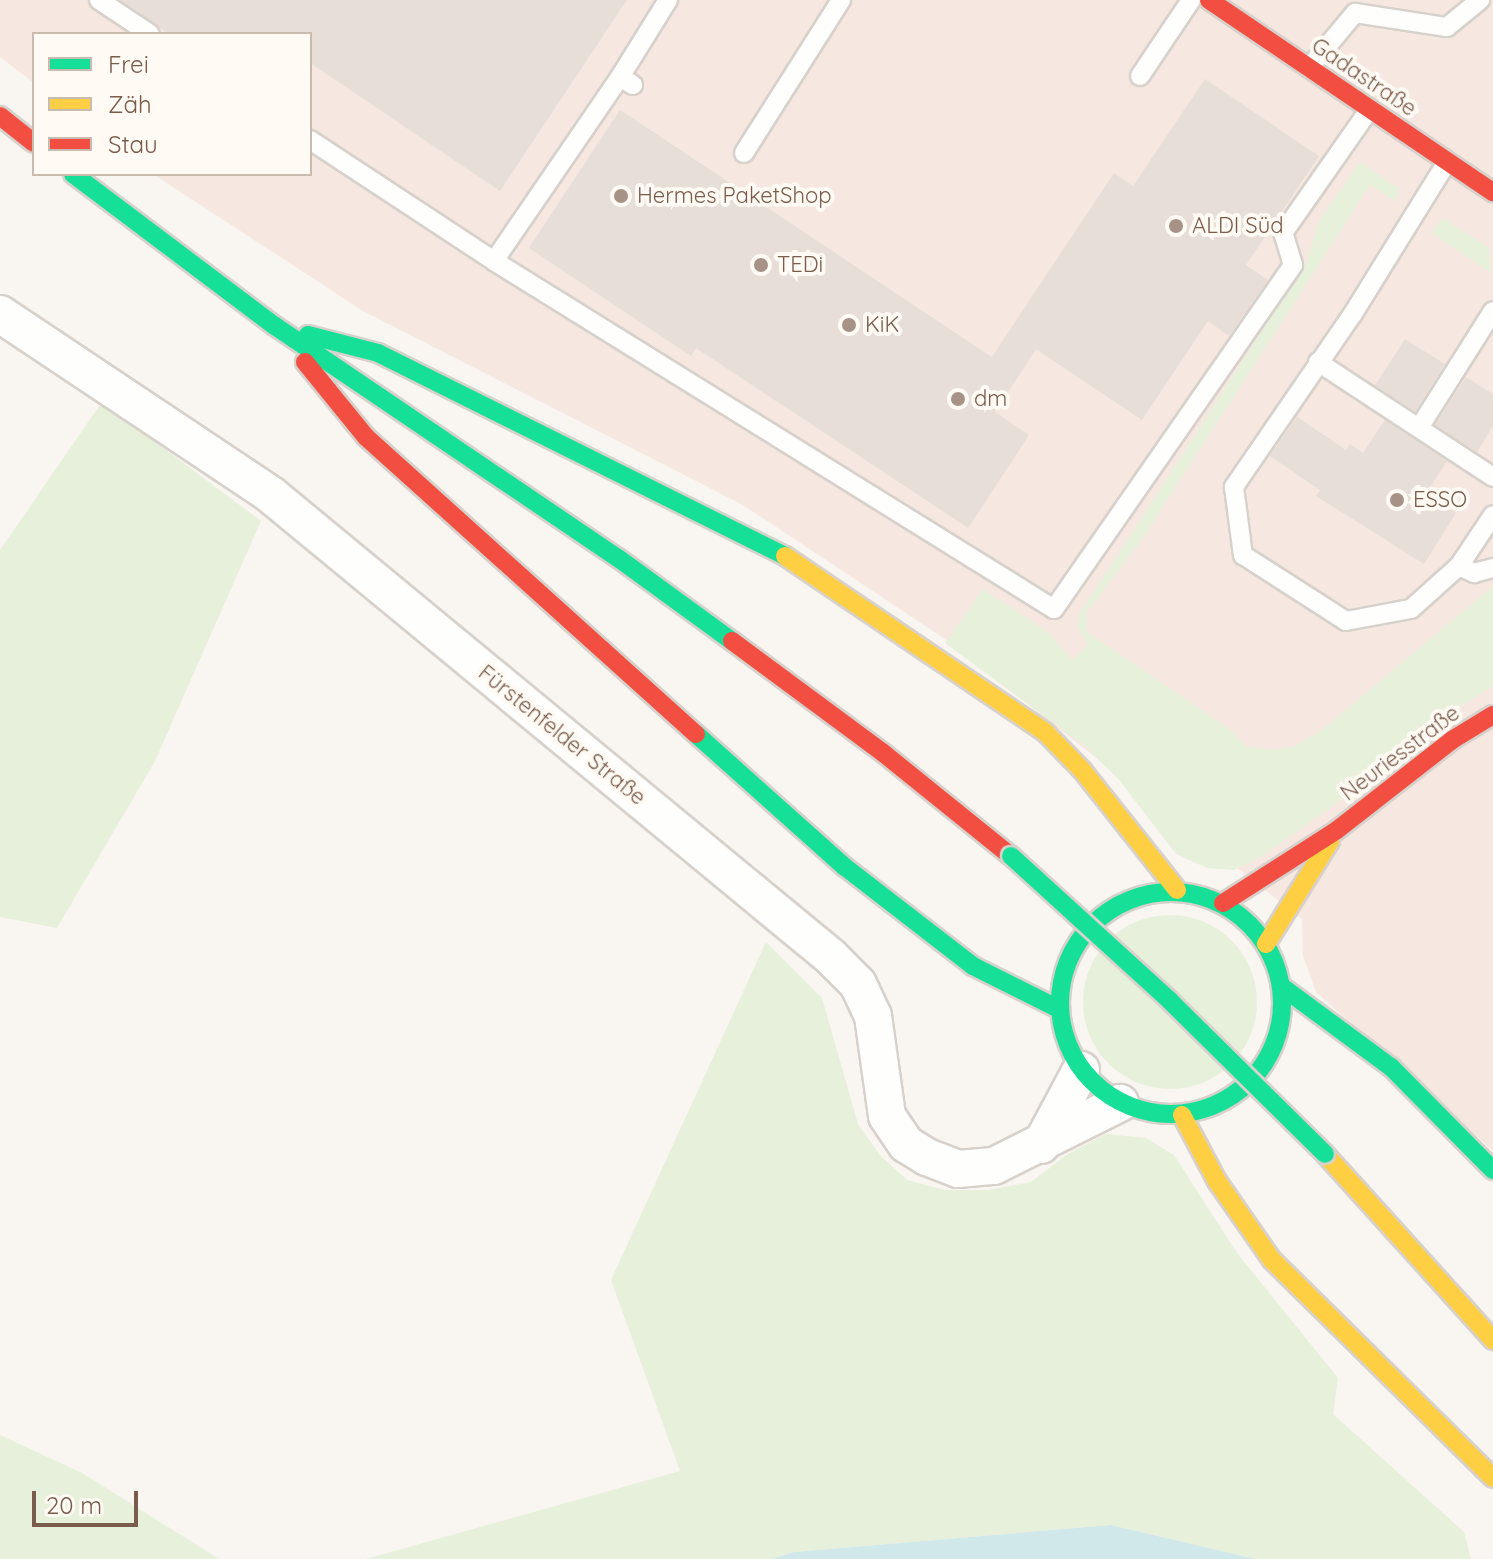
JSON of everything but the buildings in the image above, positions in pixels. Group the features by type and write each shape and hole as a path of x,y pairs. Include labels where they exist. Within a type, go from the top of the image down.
{"main road":[{"name":"Gadastraße","path":"1209,0 1447,162 1491,187"},
{"path":"0,116 32,141"},
{"path":"76,176 275,326 618,558 882,752 1011,856 1169,1000 1325,1154 1493,1340"},
{"path":"275,326 378,353 769,546 917,641 1045,732 1082,770 1177,890"},
{"path":"275,326 366,437 845,867 973,966 1059,1009"},
{"name":"Neuriesstraße","path":"1223,903 1337,830 1452,740 1493,715"},
{"name":"Neuriesstraße","path":"1266,944 1337,830"},
{"path":"1177,890 1223,903 1247,920 1266,944 1281,986 1281,1022 1269,1057 1247,1086 1217,1105 1182,1115 1150,1113 1120,1103 1098,1089 1081,1070 1065,1041 1059,1009 1063,972 1079,938 1106,911 1139,895 1177,890"},
{"path":"1281,986 1391,1067 1493,1170"},
{"path":"1182,1115 1217,1181 1272,1260 1493,1478"}],"street":[{"name":"Fürstenfelder Straße","path":"0,314 271,495 831,957 858,984 873,1016 887,1116 906,1144 927,1157 958,1169 994,1166 1120,1103"},
{"path":"1041,1145 1081,1070"}],"lane":[{"path":"99,0 147,32"},
{"path":"494,261 626,81 668,0"},
{"path":"744,153 841,0"},
{"path":"1140,76 1191,0"},
{"path":"1309,68 1355,13 1447,27 1480,0"},
{"path":"312,141 494,261 1054,609 1293,265 1283,233 1369,110"},
{"path":"1447,162 1234,487 1243,555 1346,621 1411,609 1459,566 1493,515"},
{"path":"1419,428 1492,317"},
{"path":"1318,362 1493,477"},
{"path":"1459,566 1474,573 1493,568"}],"shaded area":[{"path":"0,0 1493,0 1493,1151 1316,992 1303,956 1302,919 942,637 743,505 363,311 156,176 312,176 312,32 32,32 32,81 0,57"}],"green space":[{"path":"1360,162 1398,188 1395,201 1370,185 1141,541 1086,613 1087,632 1231,730 1246,746 1270,750 1293,747 1323,729 1493,586 1493,686 1439,720 1331,807 1264,855 1234,870 1207,868 1176,854 1120,781 1085,746 945,643 983,589 1047,631 1073,660 1088,644 1077,628 1078,616 1307,261 1319,221"},
{"path":"1443,218 1489,248 1491,273 1432,233"},
{"path":"102,402 261,521 155,761 57,928 0,917 0,550"},
{"path":"1170,915 1203,921 1232,940 1251,969 1257,1002 1251,1035 1232,1064 1203,1083 1170,1089 1137,1083 1108,1064 1089,1035 1083,1002 1089,969 1108,940 1137,921"},
{"path":"766,942 822,998 858,1124 880,1155 907,1180 945,1190 988,1190 1031,1182 1068,1154 1106,1134 1146,1138 1174,1155 1237,1253 1338,1378 1333,1414 1464,1532 1471,1559 1255,1559 1111,1525 794,1552 771,1559 366,1559 680,1471 611,1280"},
{"path":"0,1435 82,1473 219,1559 0,1559"}],"water":[{"path":"1111,1525 1255,1559 771,1559 794,1552"}],"traffic: fast":[{"path":"76,176 275,326 618,558 732,641"},
{"path":"308,335 378,353 785,556"},
{"path":"696,734 845,867 973,966 1059,1009"},
{"path":"1011,856 1169,1000 1325,1154"},
{"path":"1171,892 1214,900 1250,924 1274,960 1282,1003 1274,1046 1250,1082 1214,1106 1171,1114 1128,1106 1092,1082 1068,1046 1060,1003 1068,960 1092,924 1128,900 1171,892"},
{"path":"1281,986 1391,1067 1493,1170"}],"traffic: slow":[{"path":"785,556 1045,732 1082,770 1177,890"},
{"path":"1266,944 1330,841"},
{"path":"1182,1115 1217,1181 1272,1260 1493,1478"},
{"path":"1325,1154 1493,1340"}],"traffic: jam":[{"path":"1209,0 1493,192"},
{"path":"0,116 32,141"},
{"path":"305,362 366,437 696,734"},
{"path":"732,641 882,752 1011,856"},
{"path":"1223,903 1337,830 1452,740 1493,715"}],"place":[{"name":"Hermes PaketShop","path":"621,196"},
{"name":"ALDI Süd","path":"1176,226"},
{"name":"TEDi","path":"761,265"},
{"name":"KiK","path":"849,325"},
{"name":"dm","path":"958,399"},
{"name":"ESSO","path":"1397,500"}]}
